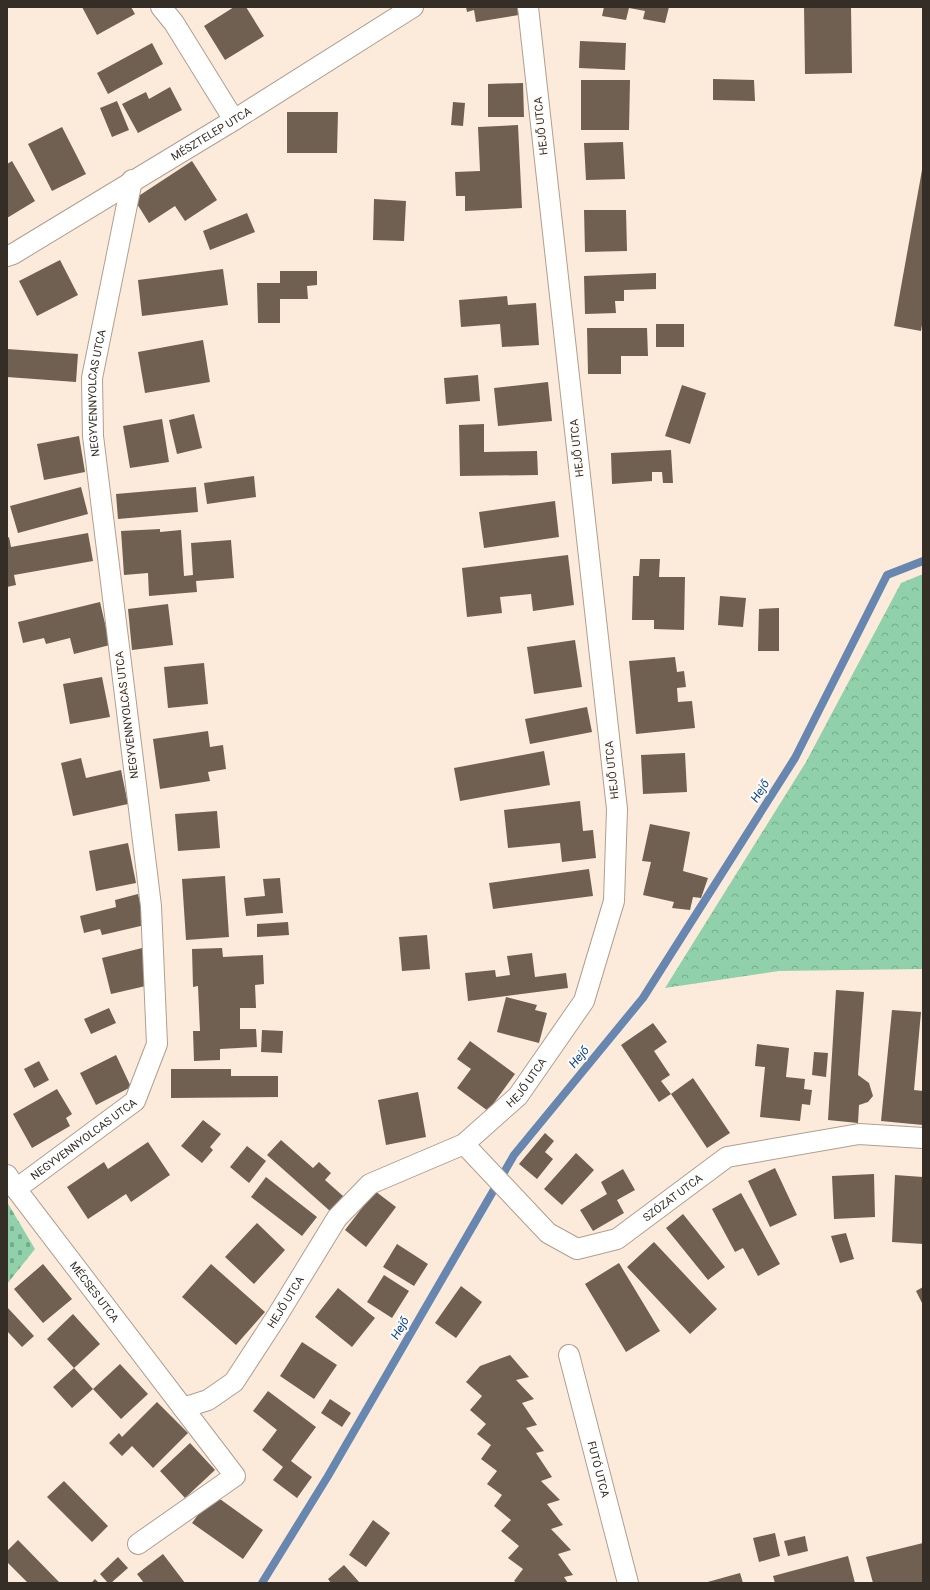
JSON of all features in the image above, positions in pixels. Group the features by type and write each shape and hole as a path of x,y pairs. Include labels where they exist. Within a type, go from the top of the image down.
{"street":[{"path":"161,7 174,24 234,120"},
{"name":"MÉSZTELEP UTCA","path":"7,256 13,254 132,180 234,120 413,7"},
{"name":"HEJŐ UTCA","path":"183,1408 208,1400 234,1382 277,1316 337,1218 370,1184 464,1144 518,1096 584,1001 614,901 617,809 528,7"},
{"name":"NEGYVENNYOLCAS UTCA","path":"11,1182 135,1101 157,1044 151,906 93,436 92,378 132,180"},
{"name":"SZÓZAT UTCA","path":"464,1144 548,1233 577,1249 617,1239 727,1157 858,1134 923,1138"},
{"name":"MÉCSES UTCA","path":"11,1182 235,1476 138,1544"},
{"name":"FUTÓ UTCA","path":"569,1355 628,1583"}],"green space":[{"path":"923,574 923,969 779,971 665,988 806,762 901,583"},
{"path":"7,1202 35,1249 7,1284"}],"building":[{"path":"82,7 131,7 135,14 97,35"},
{"path":"234,7 246,7 264,36 225,60 204,26"},
{"path":"466,7 517,7 519,15 476,22 474,10 467,12"},
{"path":"604,7 669,7 665,23 643,19 645,11 629,8 626,20 602,16"},
{"path":"804,7 851,7 852,73 805,74"},
{"path":"580,41 626,43 625,70 579,68"},
{"path":"152,43 163,64 108,94 97,73"},
{"path":"713,79 754,80 755,101 713,100"},
{"path":"581,80 630,80 629,130 581,130"},
{"path":"523,83 524,117 488,117 488,84"},
{"path":"170,87 182,110 138,133 122,104 146,92 149,99"},
{"path":"117,101 129,130 112,137 100,108"},
{"path":"453,102 465,103 463,126 451,125"},
{"path":"287,112 338,112 337,153 287,153"},
{"path":"518,125 522,208 465,211 465,196 456,196 455,172 480,171 478,127"},
{"path":"62,127 86,174 52,191 28,144"},
{"path":"623,142 625,179 586,180 584,143"},
{"path":"12,161 35,201 7,218 7,164"},
{"path":"192,161 217,200 185,221 175,206 149,223 134,199"},
{"path":"922,170 923,319 921,331 894,326"},
{"path":"374,199 406,201 404,241 373,240"},
{"path":"584,210 626,210 627,251 585,252"},
{"path":"247,213 255,232 210,250 203,231"},
{"path":"60,260 78,295 37,316 19,281"},
{"path":"223,269 228,305 142,316 138,280"},
{"path":"280,271 317,271 317,285 307,286 308,299 280,299 280,323 258,323 257,283 280,283"},
{"path":"656,273 656,289 624,290 624,301 615,301 616,313 585,314 584,276"},
{"path":"507,296 508,305 536,303 539,345 502,347 500,324 461,327 459,300"},
{"path":"656,324 684,324 684,347 656,347"},
{"path":"587,328 647,328 648,356 621,356 621,374 588,374"},
{"path":"203,340 210,382 145,393 138,352"},
{"path":"7,349 78,354 76,382 7,377"},
{"path":"478,375 480,401 446,404 444,378"},
{"path":"548,382 552,421 498,426 494,388"},
{"path":"682,385 706,393 690,444 665,436"},
{"path":"194,414 202,448 177,454 169,420"},
{"path":"162,419 169,462 130,468 123,426"},
{"path":"484,424 484,452 537,451 538,475 460,476 459,425"},
{"path":"79,436 85,472 44,480 37,444"},
{"path":"671,450 673,483 663,483 662,472 652,472 652,481 612,484 611,453"},
{"path":"254,476 256,497 207,504 204,483"},
{"path":"81,487 88,514 18,533 10,506"},
{"path":"196,487 198,512 118,519 116,494"},
{"path":"555,501 559,537 484,548 479,512"},
{"path":"160,529 160,532 181,530 184,576 193,575 191,543 231,540 234,578 196,581 197,592 149,596 148,573 124,575 121,531"},
{"path":"88,533 93,561 14,575 16,585 7,587 7,538 9,537 11,547"},
{"path":"568,555 574,605 533,611 531,594 500,597 502,613 467,617 462,568"},
{"path":"640,559 660,559 659,577 685,577 684,630 654,629 654,620 632,620 633,576 639,576"},
{"path":"720,596 746,598 743,627 718,625"},
{"path":"100,602 110,645 74,654 70,638 46,644 44,638 23,643 18,622"},
{"path":"168,604 173,645 132,650 128,609"},
{"path":"779,608 779,651 758,651 759,609"},
{"path":"575,640 582,687 534,694 527,647"},
{"path":"675,657 677,672 684,671 686,687 677,688 678,702 692,701 695,728 636,734 629,661"},
{"path":"204,663 208,704 168,708 164,667"},
{"path":"102,677 110,717 70,724 63,684"},
{"path":"587,707 592,732 530,744 525,719"},
{"path":"208,731 210,747 223,745 226,769 208,772 210,781 160,789 153,739"},
{"path":"544,751 550,785 460,801 454,768"},
{"path":"685,753 687,792 643,794 641,755"},
{"path":"81,758 86,778 121,770 128,804 73,816 61,763"},
{"path":"580,801 583,831 593,830 596,858 562,862 560,843 508,848 504,810"},
{"path":"217,811 220,848 178,851 175,814"},
{"path":"650,824 690,832 683,871 708,878 701,898 693,897 690,910 672,908 674,902 643,895 651,862 642,861"},
{"path":"128,843 136,883 96,891 89,851"},
{"path":"589,869 593,896 493,909 489,883"},
{"path":"225,876 229,937 186,940 182,879"},
{"path":"280,878 283,913 246,916 244,898 265,896 263,879"},
{"path":"138,894 145,925 102,935 100,929 84,933 80,916 116,907 115,900"},
{"path":"288,922 289,935 257,937 257,924"},
{"path":"427,935 430,969 402,971 399,937"},
{"path":"142,948 150,985 111,994 102,958"},
{"path":"222,948 223,957 263,955 264,984 255,985 256,1008 240,1008 240,1029 256,1029 257,1047 220,1049 220,1060 194,1061 193,1031 200,1031 198,986 193,987 192,949"},
{"path":"532,953 535,977 566,973 568,988 468,1001 465,973 495,970 496,977 510,975 507,956"},
{"path":"836,990 864,992 858,1075 869,1083 873,1096 868,1102 859,1105 858,1123 828,1120"},
{"path":"506,997 537,1005 535,1010 547,1013 539,1043 497,1032"},
{"path":"109,1008 116,1023 91,1034 84,1019"},
{"path":"892,1010 921,1012 914,1090 923,1091 923,1125 881,1121"},
{"path":"653,1023 667,1042 654,1051 670,1075 661,1081 671,1094 659,1102 621,1045"},
{"path":"262,1030 283,1031 282,1053 261,1052"},
{"path":"470,1041 515,1074 488,1111 457,1088 471,1069 457,1059"},
{"path":"757,1044 789,1048 786,1077 805,1079 804,1089 812,1090 810,1105 802,1104 800,1121 760,1117 765,1067 755,1066"},
{"path":"814,1052 828,1053 826,1077 812,1075"},
{"path":"116,1055 131,1087 96,1105 80,1073"},
{"path":"39,1061 49,1080 34,1088 24,1069"},
{"path":"171,1069 231,1069 231,1076 278,1076 278,1097 171,1098"},
{"path":"693,1078 730,1133 707,1148 671,1094"},
{"path":"57,1089 72,1114 66,1118 70,1126 32,1148 13,1114"},
{"path":"418,1092 426,1137 386,1145 378,1100"},
{"path":"203,1120 221,1134 210,1147 213,1150 202,1163 181,1146"},
{"path":"545,1133 554,1141 545,1152 553,1159 537,1179 519,1164"},
{"path":"281,1140 313,1168 319,1162 331,1173 325,1180 343,1196 330,1211 267,1155"},
{"path":"148,1142 170,1175 131,1202 126,1194 88,1219 67,1187 104,1162 108,1169"},
{"path":"247,1146 266,1161 249,1183 230,1167"},
{"path":"576,1153 594,1170 562,1205 544,1189"},
{"path":"775,1168 797,1215 770,1227 748,1181"},
{"path":"623,1169 635,1190 617,1200 624,1213 593,1231 580,1210 607,1194 601,1182"},
{"path":"874,1174 875,1217 834,1219 832,1176"},
{"path":"895,1175 923,1177 923,1244 892,1242"},
{"path":"266,1177 317,1217 302,1236 251,1197"},
{"path":"375,1191 396,1207 366,1247 345,1230"},
{"path":"741,1193 780,1264 758,1276 743,1248 735,1252 712,1209"},
{"path":"683,1214 725,1267 708,1280 666,1228"},
{"path":"257,1223 285,1250 254,1284 225,1257"},
{"path":"846,1233 854,1259 840,1263 831,1236"},
{"path":"654,1242 717,1309 690,1334 627,1267"},
{"path":"397,1244 428,1264 414,1286 383,1267"},
{"path":"619,1263 660,1331 626,1352 585,1284"},
{"path":"43,1264 72,1299 43,1323 14,1289"},
{"path":"211,1264 265,1312 236,1345 182,1297"},
{"path":"384,1275 409,1291 392,1318 367,1302"},
{"path":"461,1286 482,1302 456,1338 435,1323"},
{"path":"923,1287 923,1305 916,1291"},
{"path":"338,1288 375,1318 352,1347 315,1317"},
{"path":"7,1307 34,1336 22,1347 7,1331"},
{"path":"73,1314 100,1344 74,1368 47,1339"},
{"path":"302,1342 337,1365 314,1399 280,1376"},
{"path":"510,1355 529,1377 516,1380 534,1399 522,1403 537,1425 526,1428 544,1451 536,1453 552,1477 541,1481 560,1500 547,1504 563,1525 551,1529 571,1550 558,1554 573,1575 564,1577 568,1583 517,1583 514,1581 523,1569 508,1558 519,1546 501,1531 511,1520 494,1506 502,1495 487,1484 497,1471 481,1459 491,1445 477,1434 486,1424 470,1410 482,1396 466,1382 480,1366"},
{"path":"120,1364 148,1394 121,1419 93,1389"},
{"path":"74,1368 93,1389 72,1408 53,1387"},
{"path":"268,1391 316,1427 291,1461 312,1477 297,1498 273,1480 283,1467 262,1450 277,1430 253,1411"},
{"path":"330,1399 351,1413 342,1427 321,1413"},
{"path":"157,1402 188,1433 153,1468 132,1446 122,1456 109,1443 119,1433 122,1437"},
{"path":"190,1443 215,1470 185,1498 160,1471"},
{"path":"64,1481 108,1526 92,1542 47,1497"},
{"path":"213,1494 263,1530 243,1559 192,1523"},
{"path":"373,1520 390,1533 366,1567 349,1555"},
{"path":"775,1533 780,1556 759,1562 753,1538"},
{"path":"805,1536 808,1551 788,1556 784,1541"},
{"path":"18,1540 60,1583 28,1583 7,1562 7,1551"},
{"path":"923,1543 923,1583 873,1583 866,1557"},
{"path":"163,1554 185,1583 144,1583 137,1574"},
{"path":"848,1556 855,1583 775,1583 773,1576"},
{"path":"118,1557 128,1568 111,1583 108,1583 100,1574"},
{"path":"344,1565 360,1583 331,1583 328,1579"},
{"path":"740,1573 743,1583 704,1583"},
{"path":"95,1579 99,1583 91,1583"}],"waterway":[{"name":"Hejő","path":"262,1583 328,1476 514,1155 643,998 795,758 887,575 923,561"}]}
